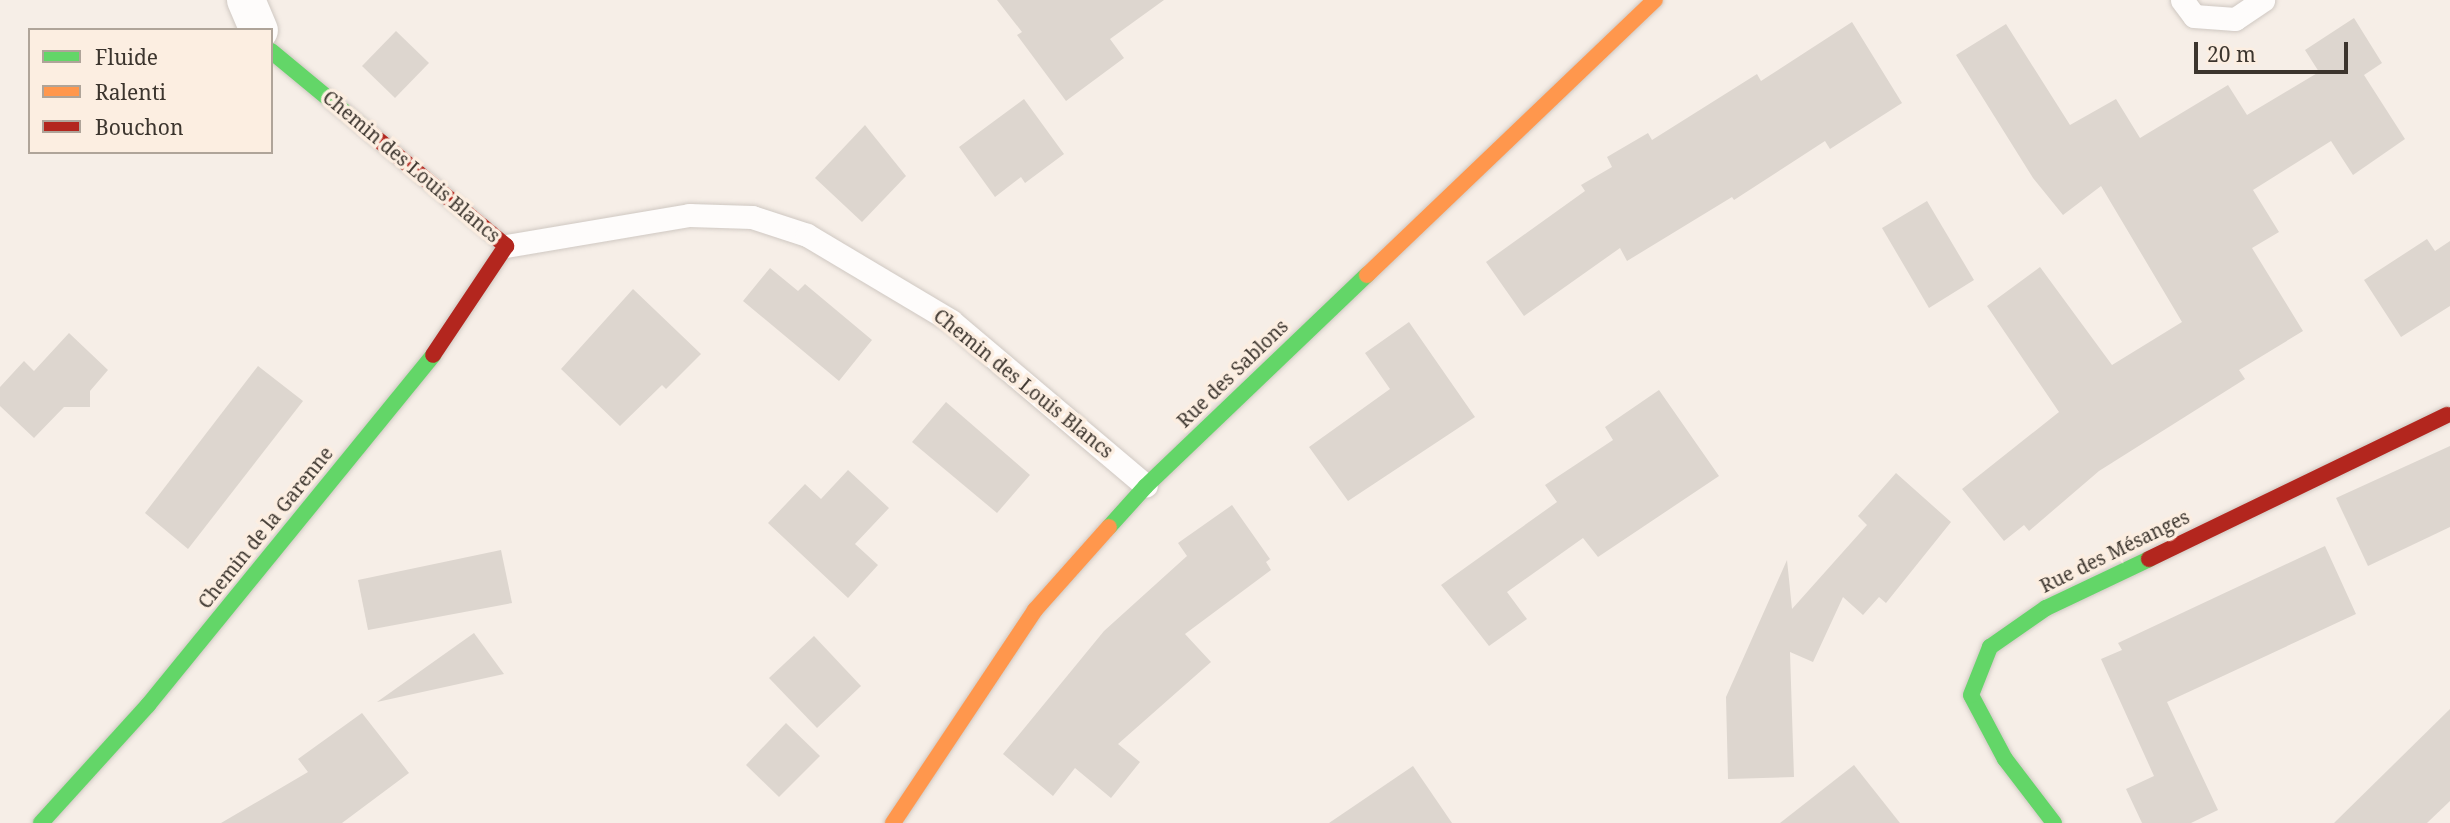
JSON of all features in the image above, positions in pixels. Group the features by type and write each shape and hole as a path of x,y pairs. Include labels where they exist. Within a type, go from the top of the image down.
{"street":[{"path":"246,0 258,28"},
{"name":"Rue des Sablons","path":"893,823 937,751 1035,610 1146,486 1655,0"},
{"name":"Chemin des Louis Blancs","path":"273,53 506,246"},
{"name":"Chemin de la Garenne","path":"41,823 148,705 381,422 444,341 506,246"},
{"name":"Rue des Mésanges","path":"2054,823 2005,759 1970,695 1990,647 2046,608 2447,415"}],"lane":[{"path":"2182,0 2194,16 2235,19 2263,0"},
{"name":"Chemin des Louis Blancs","path":"506,246 689,215 752,217 807,235 951,321 1146,486"}],"building":[{"path":"997,0 1164,0 1110,39 1124,58 1066,101 1017,35 1022,32"},
{"path":"2354,18 2382,63 2364,75 2405,139 2353,175 2331,141 2253,190 2279,232 2252,248 2303,331 2239,370 2245,379 2099,471 2029,531 2024,525 2004,541 1962,489 2059,412 1987,306 2040,267 2112,365 2182,322 2101,186 2063,215 2033,178 1956,55 2006,24 2070,125 2116,99 2140,138 2228,85 2247,115 2319,72 2305,50"},
{"path":"1852,22 1902,103 1830,149 1825,141 1734,200 1732,197 1627,261 1620,248 1524,316 1486,262 1585,191 1581,185 1612,167 1607,157 1648,133 1652,140 1757,74 1761,81"},
{"path":"396,31 429,63 395,98 362,66"},
{"path":"1024,99 1064,154 1025,183 1021,177 995,197 959,147"},
{"path":"865,125 906,176 862,222 815,178"},
{"path":"1927,201 1974,280 1929,308 1882,228"},
{"path":"2427,239 2435,251 2450,241 2450,306 2401,337 2364,280"},
{"path":"770,268 798,291 805,284 872,340 839,381 743,301"},
{"path":"633,289 701,354 666,389 662,385 620,426 561,369"},
{"path":"1409,322 1475,417 1348,501 1309,447 1390,389 1365,353"},
{"path":"69,333 108,370 90,391 90,407 64,407 34,438 0,406 0,387 24,361 34,371"},
{"path":"258,366 303,401 188,549 145,513"},
{"path":"1659,390 1719,476 1598,557 1583,538 1507,592 1527,619 1489,646 1441,585 1557,502 1545,485 1613,440 1605,427"},
{"path":"946,402 1030,475 997,513 912,442"},
{"path":"2450,446 2450,527 2368,566 2336,498"},
{"path":"848,470 889,508 855,544 878,565 848,598 768,523 805,484 821,499"},
{"path":"1896,473 1951,522 1886,603 1879,597 1863,615 1843,597 1813,662 1790,652 1794,777 1728,779 1726,697 1787,560 1792,609 1867,525 1858,516"},
{"path":"1232,505 1270,559 1266,562 1271,570 1185,634 1211,662 1118,744 1140,762 1111,798 1075,768 1053,796 1003,754 1104,631 1187,556 1178,543"},
{"path":"2325,546 2356,614 2167,702 2218,810 2191,823 2142,823 2126,789 2154,776 2101,659 2122,650 2118,643"},
{"path":"501,550 512,603 368,630 358,580"},
{"path":"474,633 504,674 377,702"},
{"path":"814,636 861,686 817,728 769,678"},
{"path":"2450,709 2450,801 2427,823 2334,823"},
{"path":"362,713 409,773 342,823 221,823 308,772 298,759"},
{"path":"786,723 820,756 779,797 746,765"},
{"path":"1854,765 1900,823 1780,823"},
{"path":"1413,766 1452,823 1329,823"}],"traffic: fast":[{"path":"273,53 364,128"},
{"path":"1109,527 1146,486 1367,275"},
{"path":"41,823 148,705 433,355"},
{"path":"2054,823 2005,759 1971,695 1990,647 2046,608 2149,559"}],"traffic: slow":[{"path":"1367,275 1655,0"},
{"path":"893,823 1035,610 1109,527"}],"traffic: jam":[{"path":"364,128 506,246 433,355"},
{"path":"2149,559 2447,415"}]}
